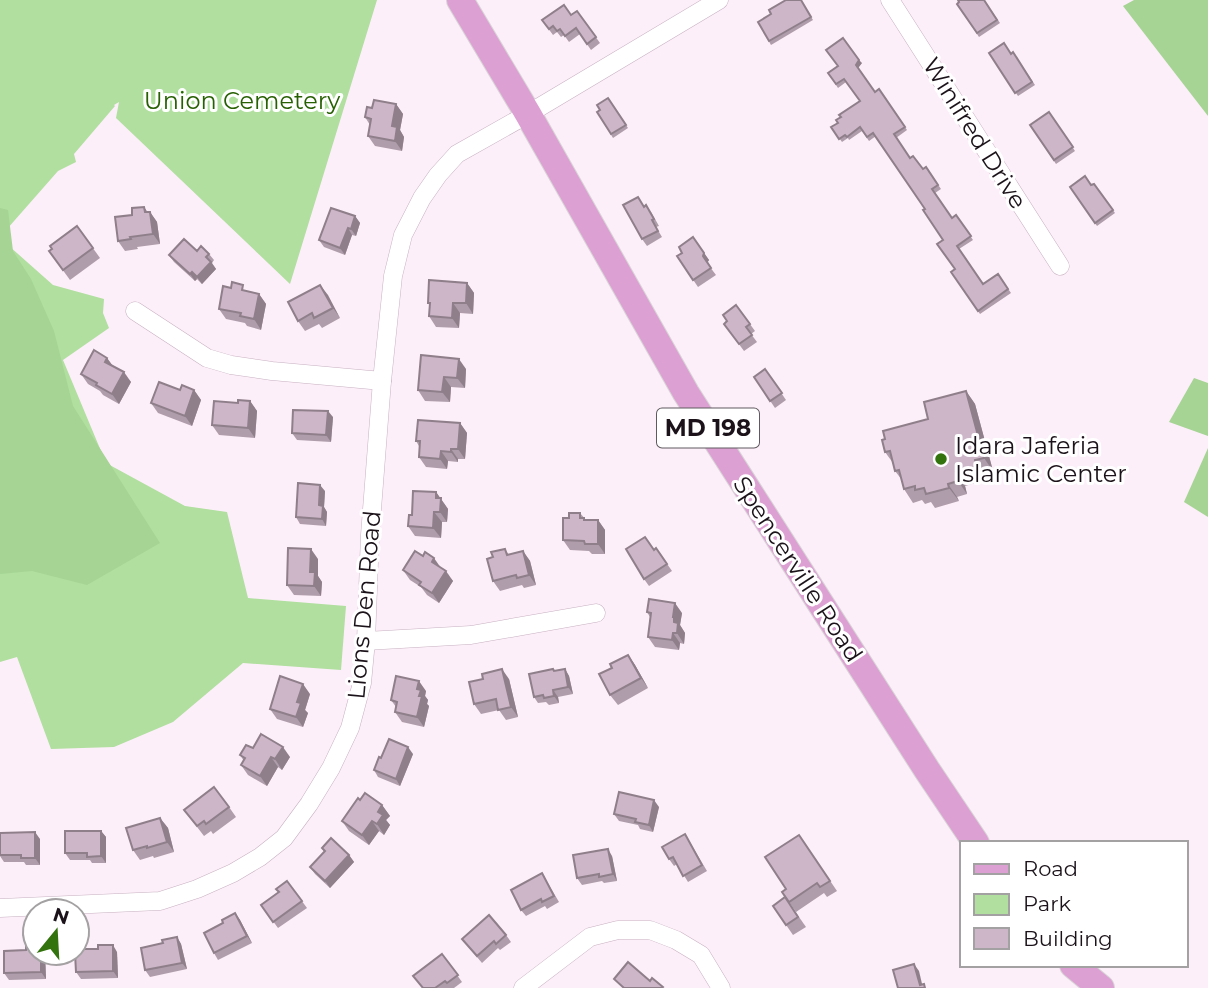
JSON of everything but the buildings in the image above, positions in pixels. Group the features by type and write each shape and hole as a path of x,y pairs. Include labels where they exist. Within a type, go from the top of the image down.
{"main road":[{"name":"Spencerville Road","path":"460,0 528,114 686,393 975,841"},
{"path":"1075,967 1101,988"}],"street":[{"name":"Lions Den Road","path":"0,908 160,901 233,873 284,838 331,768 351,728 362,683 370,536 393,276 403,235 422,198 457,154 719,0"},
{"name":"Winifred Drive","path":"890,0 1060,266"},
{"path":"135,311 207,358 231,365 382,381"},
{"path":"366,641 471,635 596,613"},
{"path":"523,988 590,937 618,930 650,930 676,940 701,955 721,988"}],"green space":[{"name":"Union Cemetery","path":"0,0 377,0 290,284 116,118 119,102 74,154 76,162 58,171 0,237"},
{"path":"1134,0 1208,0 1208,116 1123,6"},
{"path":"0,208 8,210 13,251 31,279 54,331 73,406 160,543 87,585 32,571 0,574"},
{"path":"0,238 53,285 104,299 103,313 109,328 63,360 106,463 185,506 227,512 248,598 346,606 341,670 243,663 173,722 114,747 51,749 17,657 0,662"},
{"path":"1194,378 1208,383 1208,436 1169,422"},
{"path":"1208,448 1208,517 1184,502"}],"place":[{"name":"Idara Jaferia Islamic Center","path":"941,459"}]}
